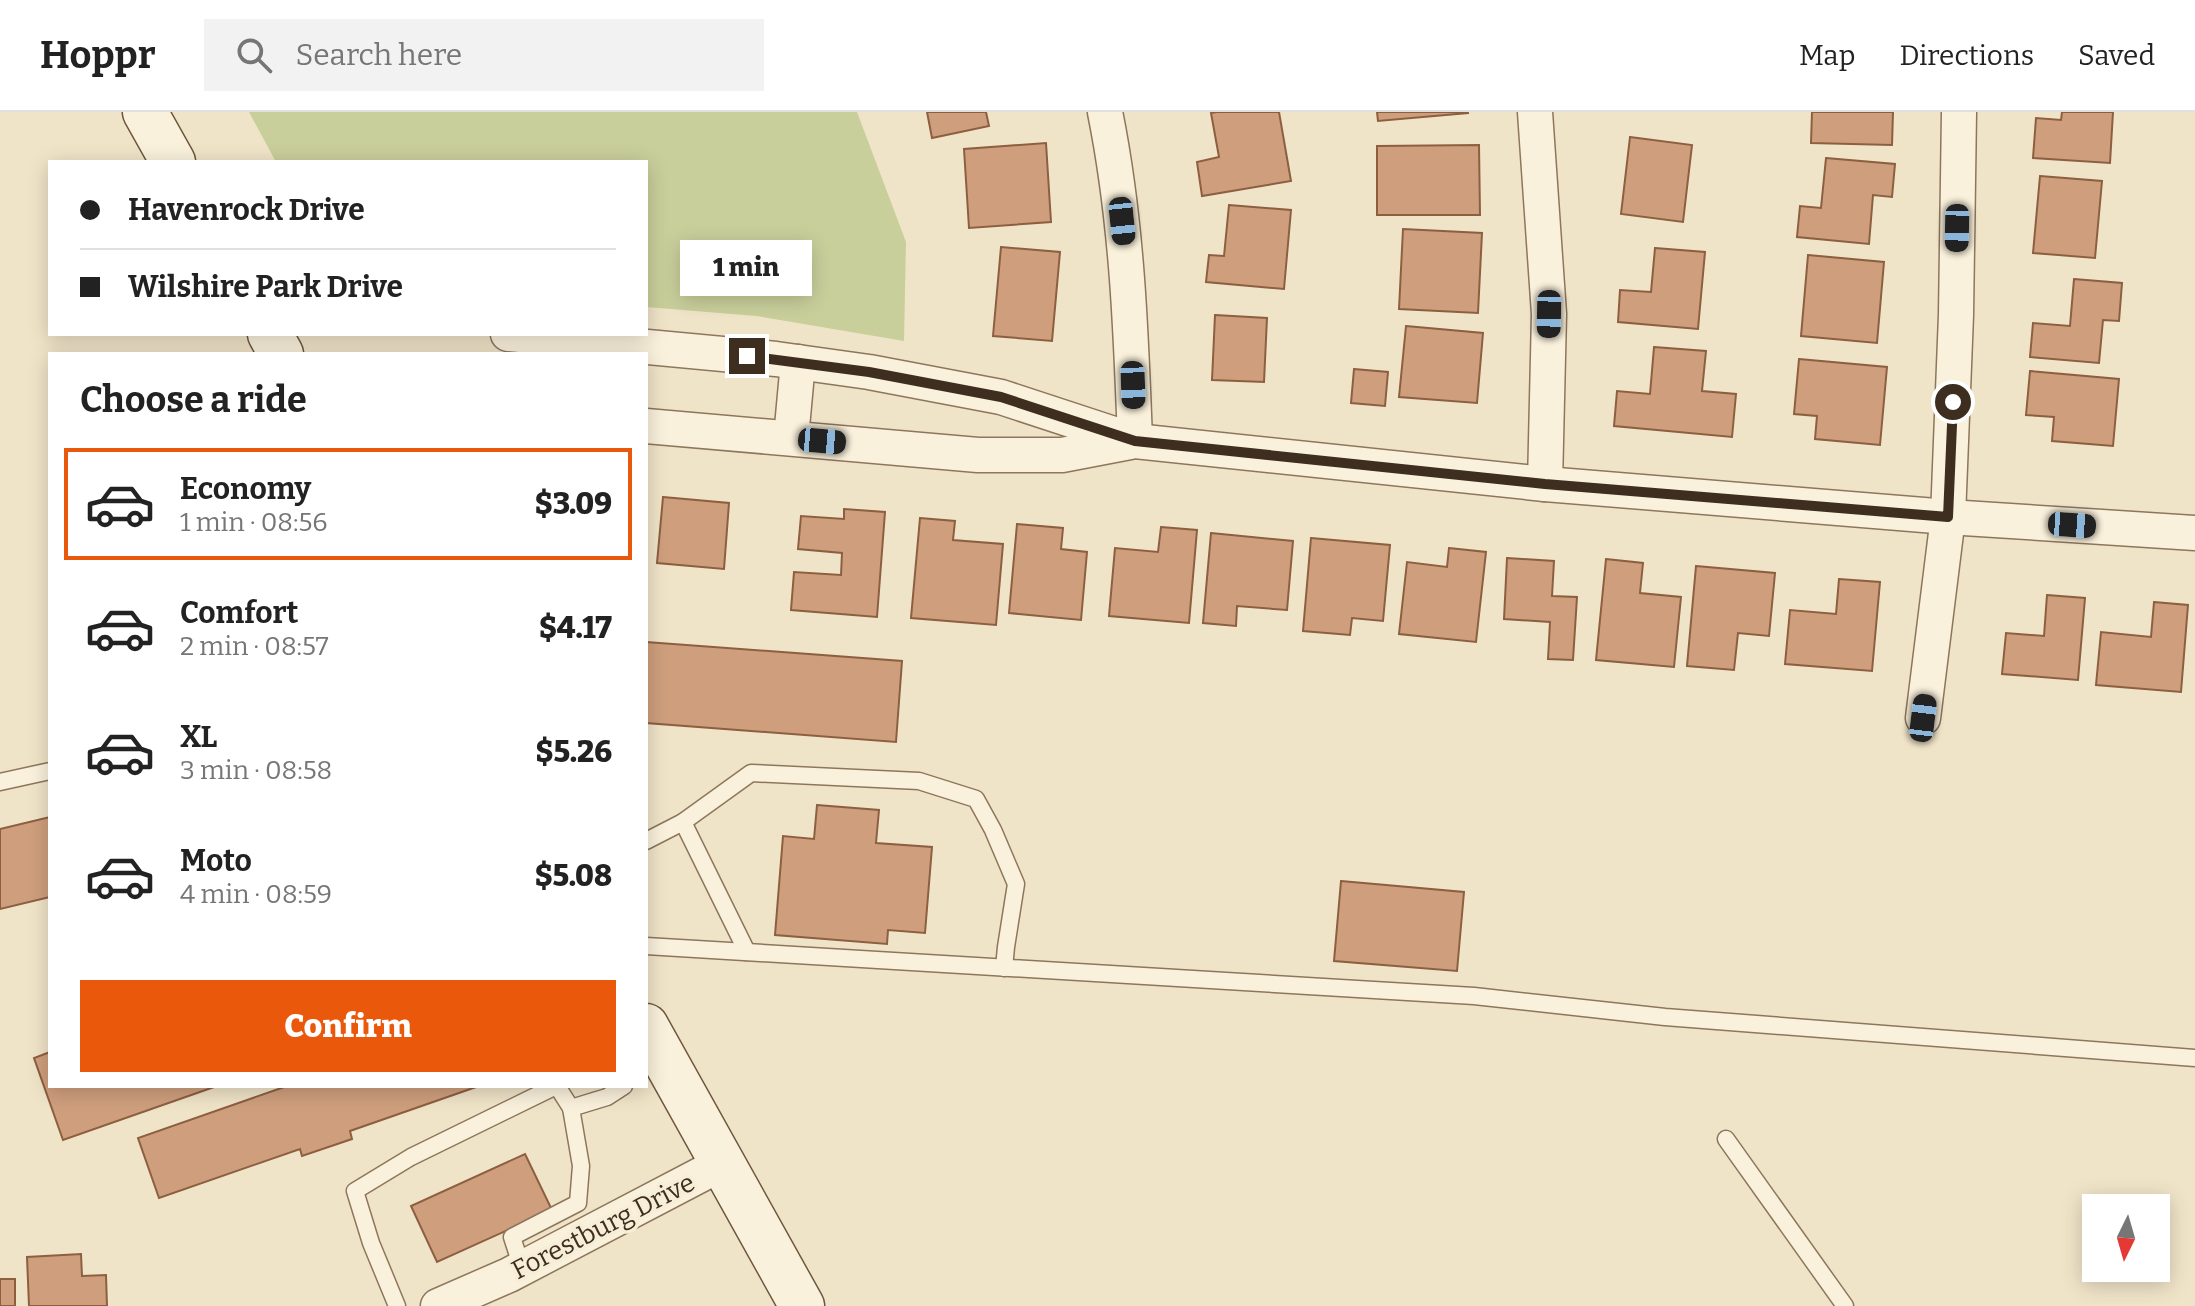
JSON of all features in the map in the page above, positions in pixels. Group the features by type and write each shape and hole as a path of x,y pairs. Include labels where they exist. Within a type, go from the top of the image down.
{"main road":[{"path":"145,112 172,160"},
{"path":"656,1051 723,1163 802,1306"}],"street":[{"path":"1105,112 1116,168 1130,301 1135,441"},
{"path":"1535,112 1549,314 1545,484"},
{"path":"1923,718 1948,517 1956,315 1959,112"},
{"path":"529,336 798,362 869,372 1001,397 1135,441 1545,484 1948,517 2195,533"},
{"path":"791,438 798,362"},
{"path":"648,426 978,455 1062,455 1135,441"},
{"name":"Forestburg Drive","path":"438,1306 522,1268 723,1163"}],"lane":[{"path":"0,782 48,771"},
{"path":"648,840 683,822 751,773 919,781 976,799 1016,884 1004,968"},
{"path":"683,822 747,952"},
{"path":"648,946 1474,996 1665,1017 2195,1058"},
{"path":"397,1306 371,1243 355,1191 411,1157 552,1088"},
{"path":"522,1268 512,1237 578,1203 581,1166 571,1108 557,1088"},
{"path":"571,1108 607,1097 621,1088"},
{"path":"1726,1139 1845,1306"}],"green space":[{"path":"249,112 857,112 906,242 904,341 756,316 648,307 648,160 275,160"}],"building":[{"path":"927,112 986,112 989,126 932,138"},
{"path":"1279,112 1291,181 1202,196 1197,162 1219,157 1211,113"},
{"path":"1377,112 1468,112 1468,113 1378,121"},
{"path":"1812,112 1893,112 1892,145 1811,143"},
{"path":"2062,112 2113,112 2110,163 2033,158 2036,118 2061,120"},
{"path":"1630,137 1692,145 1683,222 1621,214"},
{"path":"1046,143 1051,222 969,228 964,149"},
{"path":"1479,145 1480,215 1377,215 1377,146"},
{"path":"1826,158 1895,164 1892,197 1873,195 1869,244 1797,237 1800,206 1821,208"},
{"path":"2040,176 2102,181 2095,258 2033,253"},
{"path":"1229,205 1291,210 1284,289 1206,282 1209,255 1224,256"},
{"path":"1403,229 1482,233 1478,313 1399,309"},
{"path":"1001,247 1060,252 1052,341 993,336"},
{"path":"1655,248 1705,252 1698,329 1618,322 1620,290 1651,292"},
{"path":"1808,255 1884,262 1877,343 1801,336"},
{"path":"2074,279 2122,283 2119,321 2103,320 2099,363 2030,357 2033,323 2070,326"},
{"path":"1215,315 1267,318 1264,382 1212,380"},
{"path":"1406,326 1483,333 1477,403 1399,397"},
{"path":"1654,347 1706,351 1702,391 1736,394 1732,437 1614,426 1617,391 1650,394"},
{"path":"1799,359 1887,367 1880,445 1815,439 1817,416 1794,414"},
{"path":"1354,369 1388,372 1385,406 1351,403"},
{"path":"2030,371 2119,379 2113,446 2052,441 2054,417 2026,415"},
{"path":"663,497 729,503 724,569 657,563"},
{"path":"844,509 885,512 877,617 791,610 794,572 841,575 842,553 798,549 801,516 844,519"},
{"path":"920,518 955,521 953,540 1003,544 996,625 911,618"},
{"path":"1017,524 1063,528 1061,549 1087,552 1081,620 1009,613"},
{"path":"1161,527 1197,530 1189,623 1109,616 1115,548 1158,552"},
{"path":"1211,533 1293,541 1287,610 1237,606 1236,626 1203,623"},
{"path":"1311,538 1390,545 1383,621 1352,618 1350,635 1303,631"},
{"path":"1449,548 1486,552 1476,642 1399,634 1407,562 1447,567"},
{"path":"1507,558 1554,561 1552,596 1577,597 1573,660 1548,659 1550,622 1504,619"},
{"path":"1606,559 1643,563 1640,593 1681,597 1674,667 1596,660"},
{"path":"1696,566 1775,573 1769,636 1738,633 1734,670 1687,666"},
{"path":"1839,579 1880,582 1872,671 1785,664 1790,610 1836,614"},
{"path":"2047,595 2085,598 2078,680 2002,674 2006,633 2044,636"},
{"path":"2154,602 2188,605 2181,692 2096,685 2101,632 2151,637"},
{"path":"648,642 902,661 896,742 648,723"},
{"path":"817,805 879,810 876,843 932,847 925,933 888,930 887,944 775,935 783,836 814,839"},
{"path":"48,817 48,897 0,909 0,829"},
{"path":"1341,881 1464,892 1457,971 1334,961"},
{"path":"48,1053 48,1088 211,1088 63,1140 34,1058"},
{"path":"281,1088 473,1088 350,1131 352,1139 302,1156 300,1149 159,1198 138,1138"},
{"path":"525,1154 552,1210 437,1262 411,1206"},
{"path":"81,1254 82,1276 106,1275 107,1306 29,1306 27,1257"},
{"path":"0,1279 15,1279 15,1306 0,1306"}],"route":[{"path":"747,356 869,372 1001,397 1135,441 1545,484 1948,517 1953,402"}]}
